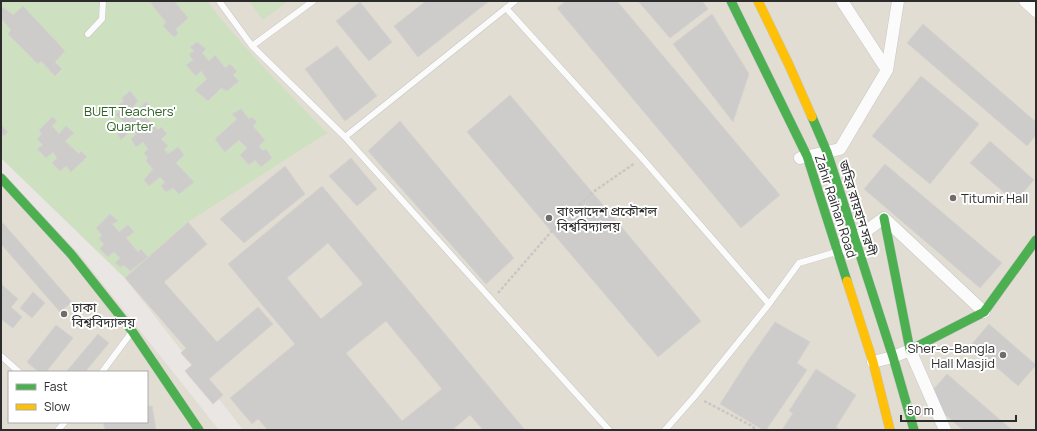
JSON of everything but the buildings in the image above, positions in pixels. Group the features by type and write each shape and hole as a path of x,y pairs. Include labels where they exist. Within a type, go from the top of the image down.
{"main road":[{"name":"Zahir Raihan Road","path":"731,1 763,65 803,157 837,252 873,362 890,430"},
{"name":"জহির রায়হান সরণী","path":"758,1 789,65 828,152 893,357 914,430"},
{"path":"1,178 71,254 132,331 198,430"},
{"path":"884,218 910,350 984,312 1036,240"}],"street":[{"path":"842,1 887,70"},
{"path":"803,157 840,149 887,70 898,1"},
{"path":"1025,1 1036,10"},
{"path":"837,252 884,218 984,312"},
{"path":"873,362 893,357 910,350 945,430"}],"lane":[{"path":"88,34 102,18 103,1"},
{"path":"219,1 252,46 345,137 609,430"},
{"path":"252,46 312,1"},
{"path":"345,137 515,1"},
{"path":"506,8 642,158 769,304"},
{"path":"665,430 695,396 769,304 799,263 837,252"},
{"path":"103,371 132,331"},
{"path":"1,356 18,371"}],"path":[{"path":"493,300 551,232 593,192 642,158"},
{"path":"695,396 752,426 756,430"}],"shaded area":[{"name":"বাংলাদেশ প্রকৌশল বিশ্ববিদ্যালয়","path":"1,1 1036,1 1036,430 243,430 125,278 1,158"},
{"name":"ঢাকা বিশ্ববিদ্যালয়","path":"1,172 80,255 219,430 1,430"}],"green space":[{"name":"BUET Teachers' Quarter","path":"1,1 207,1 280,85 327,133 188,222 125,278 1,158"},
{"path":"249,1 288,1 263,20"}],"traffic: fast":[{"path":"731,1 807,156 847,281"},
{"path":"812,117 827,152 893,357 914,430"},
{"path":"1,178 71,254 132,331 199,430"},
{"path":"884,218 910,350 984,312 1036,240"}],"traffic: slow":[{"path":"758,1 812,117"},
{"path":"847,281 873,362 890,430"}],"place":[{"name":"Titumir Hall","path":"953,198"},
{"name":"বাংলাদেশ প্রকৌশল বিশ্ববিদ্যালয়","path":"549,218"},
{"name":"ঢাকা বিশ্ববিদ্যালয়","path":"64,314"},
{"name":"Sher-e-Bangla Hall Masjid","path":"1003,355"}]}
